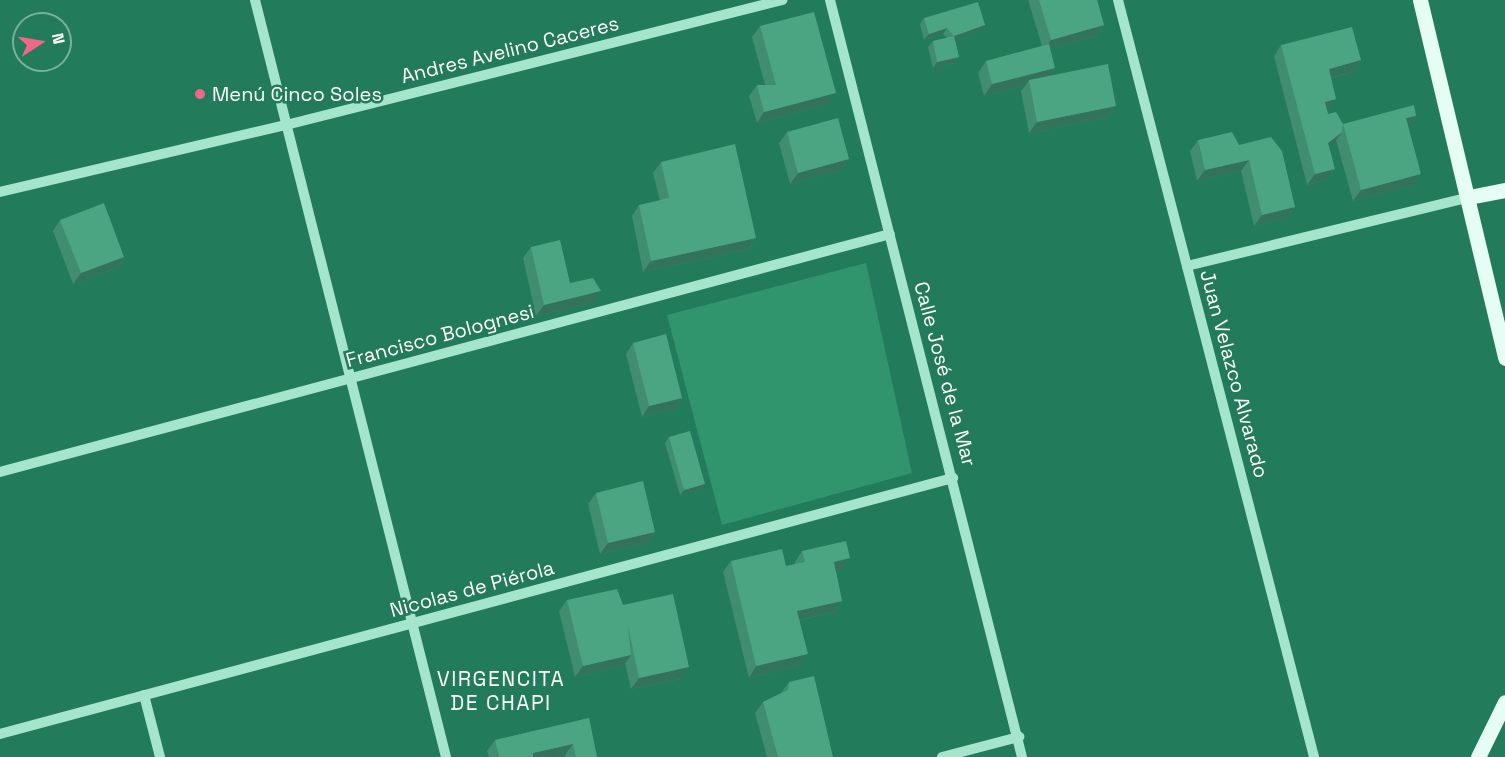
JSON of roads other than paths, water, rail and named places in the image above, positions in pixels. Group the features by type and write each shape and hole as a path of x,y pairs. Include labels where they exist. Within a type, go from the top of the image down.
{"main road":[{"path":"1420,0 1469,196 1505,358"},
{"path":"1469,196 1505,190"},
{"path":"1478,757 1505,702"}],"street":[{"path":"255,0 446,757"},
{"name":"Andres Avelino Caceres","path":"0,192 286,125 782,0"},
{"name":"Calle José de la Mar","path":"830,0 1019,737 1022,757"},
{"name":"Juan Velazco Alvarado","path":"1118,0 1314,757"},
{"path":"1187,266 1469,196"},
{"name":"Francisco Bolognesi","path":"0,472 890,234"},
{"name":"Nicolas de Piérola","path":"0,734 953,478"},
{"path":"144,695 160,757"},
{"path":"942,757 1019,737"}],"place":[{"name":"Menú Cinco Soles","path":"200,94"}],"district":[{"name":"VIRGENCITA DE CHAPI","path":"501,691"}]}
